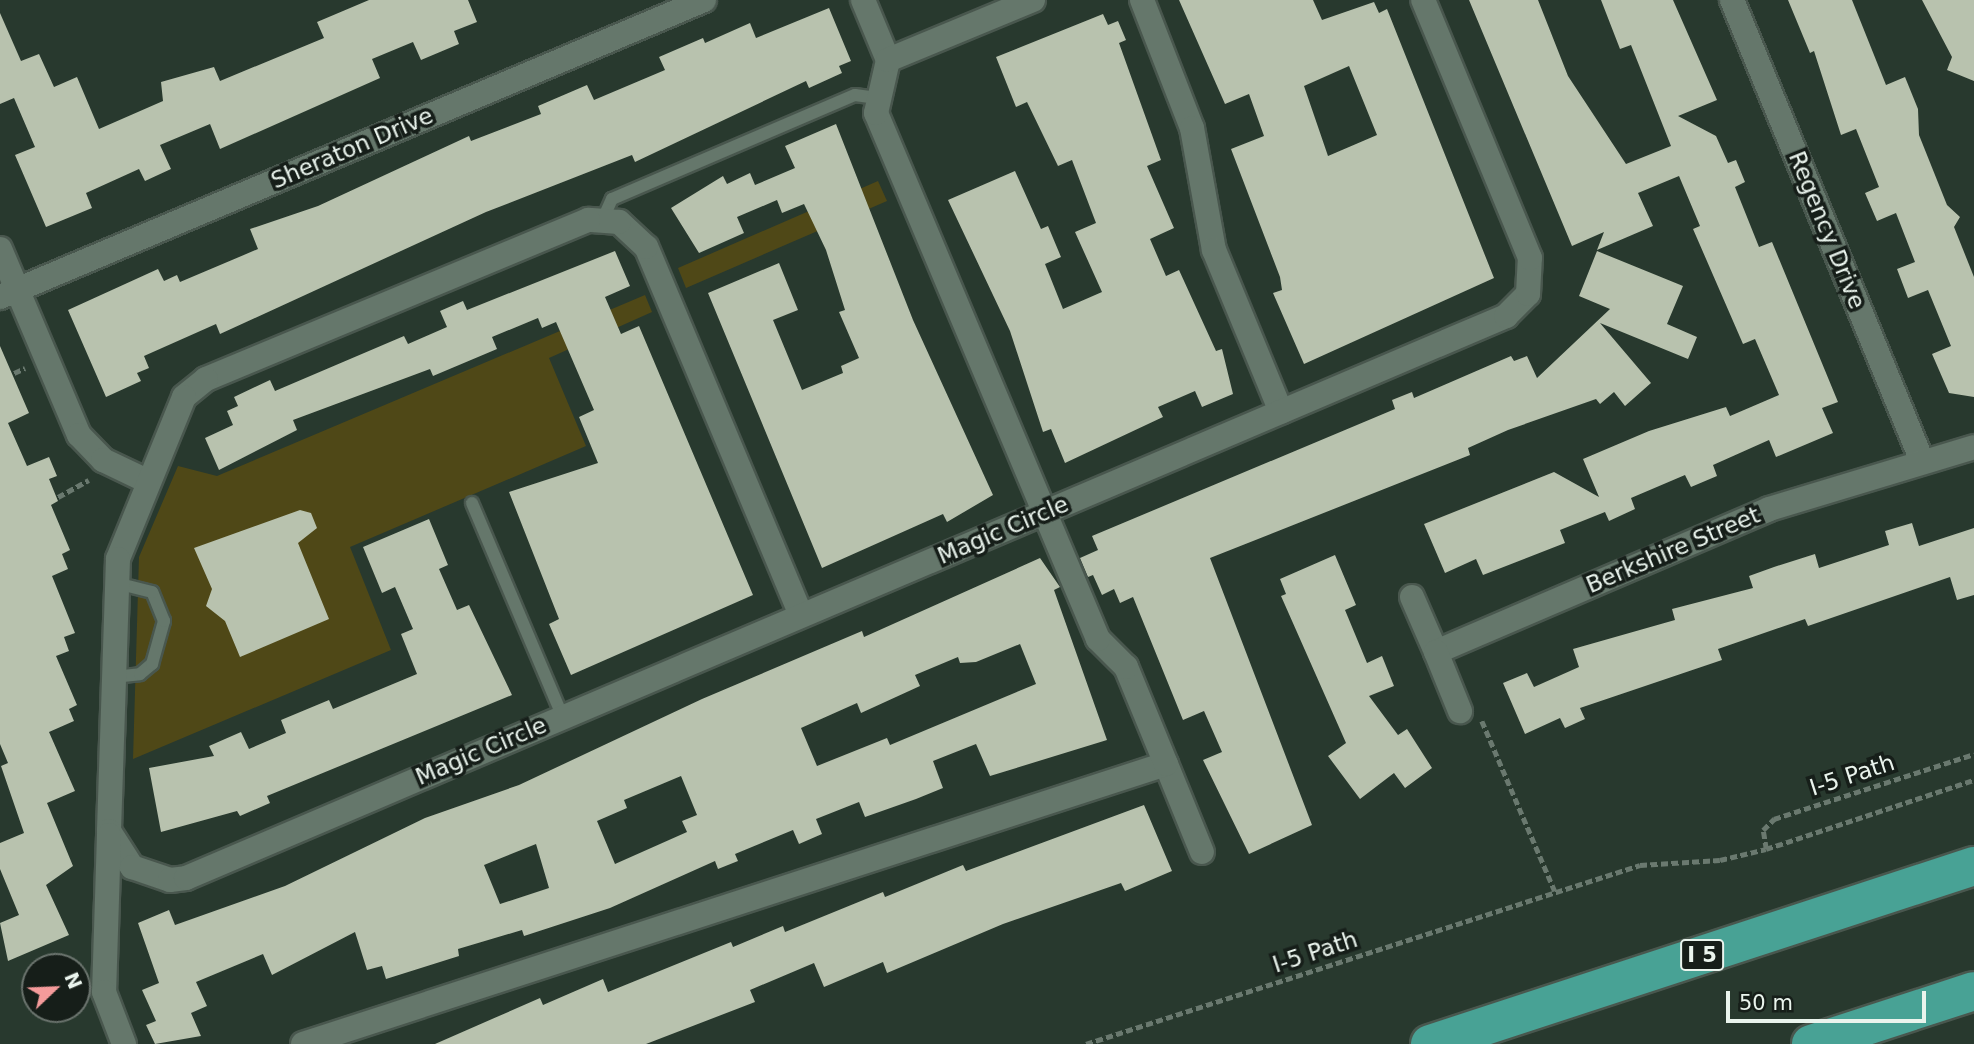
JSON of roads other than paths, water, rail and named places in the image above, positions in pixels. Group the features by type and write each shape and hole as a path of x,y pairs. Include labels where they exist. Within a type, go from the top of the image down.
{"highway":[{"name":"I 5","path":"1430,1044 1974,866"},
{"path":"1811,1044 1974,991"}],"street":[{"name":"Sheraton Drive","path":"9,293 704,0"},
{"path":"863,0 888,60 877,98 878,120 1098,639 1126,667 1202,852"},
{"path":"888,60 1033,0"},
{"path":"1142,0 1192,128 1214,250 1280,412"},
{"name":"Magic Circle","path":"109,831 132,867 178,880 1506,316 1528,294 1532,275 1524,242 1423,0"},
{"name":"Regency Drive","path":"1732,0 1922,460"},
{"path":"124,1044 104,992 116,583 120,550 184,397 206,379 578,223 603,219 629,229 653,260 801,615"},
{"path":"0,249 9,293 84,442 147,481"},
{"name":"Berkshire Street","path":"1436,652 1750,516 1922,460 1974,447"},
{"path":"1412,597 1436,652 1468,709"},
{"path":"303,1044 1166,764"}],"lane":[{"path":"603,219 612,200 855,96 877,98"},
{"path":"472,503 562,716"},
{"path":"113,677 140,674 152,664 164,621 152,592 116,583"}]}
